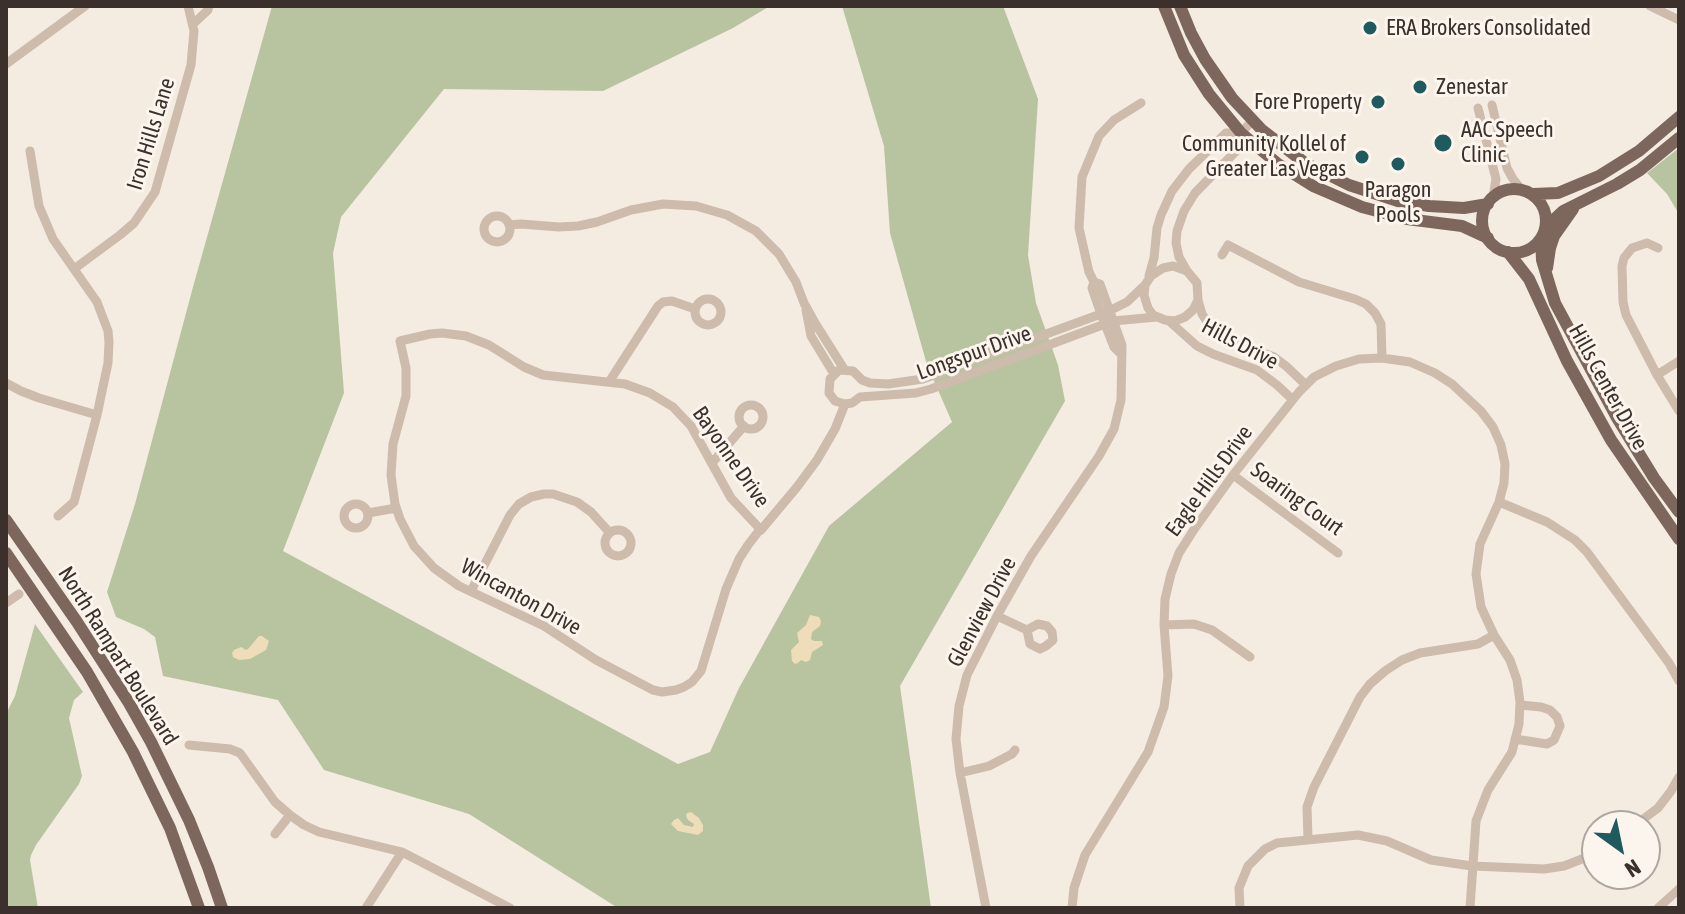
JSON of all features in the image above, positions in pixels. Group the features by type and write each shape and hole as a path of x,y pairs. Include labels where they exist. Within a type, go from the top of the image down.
{"main road":[{"path":"1164,6 1191,68 1216,104 1241,133 1291,173 1337,197 1392,216 1462,226 1508,252 1527,250 1558,214 1640,170 1679,138"},
{"path":"1180,6 1213,72 1252,121 1271,138 1330,177 1398,201 1464,208 1490,201 1508,190 1558,193 1599,176 1639,151 1679,117"},
{"path":"1527,192 1544,211 1543,233"},
{"path":"1488,238 1483,219 1490,201"},
{"path":"1547,279 1548,256 1554,236 1562,221 1579,203"},
{"name":"Hills Center Drive","path":"1543,233 1540,255 1555,303 1616,416 1679,512"},
{"name":"Hills Center Drive","path":"1508,252 1529,279 1567,361 1611,440 1679,539"},
{"name":"North Rampart Boulevard","path":"6,520 104,662 151,742 189,820 222,908"},
{"name":"North Rampart Boulevard","path":"6,553 103,697 154,792 199,908"},
{"path":"170,828 189,820"}],"street":[{"path":"6,64 85,6"},
{"name":"Iron Hills Lane","path":"74,269 134,223 155,192 191,65 193,24 188,6"},
{"path":"193,24 209,6"},
{"path":"1650,6 1679,20"},
{"name":"Glenview Drive","path":"986,908 960,773 956,739 959,706 967,675 997,616 1031,556 1114,429 1121,400 1121,354 1114,347 1105,312 1092,288 1094,282 1079,228 1082,177 1099,136 1114,120 1141,103"},
{"path":"1492,105 1507,168 1513,179 1527,192"},
{"path":"1478,108 1496,179 1490,201"},
{"name":"Hills Drive","path":"1252,121 1241,133 1242,145 1195,193 1184,211 1176,243 1179,257 1197,283 1198,300 1205,320 1216,333 1274,357 1306,385"},
{"name":"Hills Drive","path":"1146,283 1154,258 1157,228 1172,191 1189,169 1226,133 1241,133"},
{"path":"30,151 39,206 53,239 97,302 108,331 108,363 74,502 58,516"},
{"path":"509,225 578,226 663,204 712,209 742,222 768,242 789,267 804,303 811,336 834,374"},
{"path":"1658,248 1647,243 1632,248 1624,258 1623,302 1626,315 1679,411"},
{"path":"1222,255 1228,245 1299,282 1366,304 1381,324 1382,358 1410,362 1452,384 1481,411 1501,445 1505,464 1504,483 1480,544 1476,574 1481,607 1510,660 1517,680 1519,724 1512,752 1488,790 1476,821 1470,908"},
{"path":"1157,317 1146,304 1146,283 1154,272 1163,268 1173,266 1187,271"},
{"name":"Longspur Drive","path":"844,369 853,371 870,383 923,379 1105,312 1127,302 1146,283"},
{"name":"Hills Drive","path":"1169,321 1180,320 1190,314 1198,300"},
{"path":"609,382 659,304 674,301 695,309"},
{"path":"761,530 817,460 845,404 835,401 829,393 829,383 834,374 844,369 804,303"},
{"name":"Hills Drive","path":"1157,317 1169,321 1197,346 1257,370 1292,399"},
{"name":"Longspur Drive","path":"845,404 860,397 901,395 931,389 1109,323 1157,317"},
{"name":"Bayonne Drive","path":"400,341 442,333 466,336 543,375 609,382 650,393 673,407 691,426 731,498 761,530"},
{"name":"Wincanton Drive","path":"400,341 407,382 393,444 392,490 406,533 424,558 446,578 555,632 596,660 653,690 666,692 680,689 692,682 701,671 731,574 761,530"},
{"name":"Eagle Hills Drive","path":"1072,908 1074,888 1085,855 1155,738 1164,707 1168,676 1164,625 1168,587 1179,553 1233,475 1292,399 1314,377 1359,359 1382,358"},
{"path":"1657,375 1679,361"},
{"path":"6,383 39,398 97,415"},
{"path":"712,463 744,426"},
{"name":"Soaring Court","path":"1233,475 1338,553"},
{"path":"471,591 513,511 531,497 553,494 577,502 610,533"},
{"path":"1499,502 1547,522 1575,540 1669,663 1679,681"},
{"path":"368,513 396,508"},
{"path":"6,603 19,594"},
{"path":"997,616 1027,630"},
{"path":"1164,625 1194,624 1212,630 1250,657"},
{"path":"1308,839 1307,807 1314,787 1360,697 1370,684 1402,660 1420,653 1478,644 1494,635"},
{"path":"1515,739 1547,744 1554,740 1560,726 1550,710 1520,705"},
{"path":"189,745 230,749 240,753 275,802 319,832 402,852 497,905 510,908"},
{"path":"960,773 989,766 1015,750"},
{"path":"1655,810 1679,777"},
{"path":"275,834 290,815"},
{"path":"1240,908 1242,877 1255,857 1277,843 1358,835 1387,841 1431,860 1472,866 1544,869 1581,859"},
{"path":"366,908 402,852"},
{"path":"1659,908 1679,889"},
{"path":"1659,908 1679,896"}],"green space":[{"path":"272,6 770,6 733,28 603,91 444,89 341,217 333,253 344,393 283,551 678,764 710,752 739,688 829,526 952,422 927,365 890,233 884,146 842,6 1003,6 1038,99 1028,255 1036,303 1058,365 1065,401 900,686 931,908 618,908 469,814 324,770 278,700 163,676 155,637 116,617 107,592 135,504"},
{"path":"1679,148 1679,214 1667,194 1647,173"},
{"path":"35,624 83,692 74,700 69,718 82,776 31,855 38,908 6,908 6,714 15,696"}],"sand":[{"path":"810,615 819,617 821,621 812,632 811,639 822,641 823,645 812,652 810,660 795,664 791,650 799,642 797,633 806,625"},
{"path":"259,636 269,641 266,650 250,659 233,657 234,650 241,647 248,649"},
{"path":"691,812 703,825 703,831 698,835 678,831 671,824 678,818 684,825 693,827 694,824 686,816"}],"place":[{"name":"ERA Brokers Consolidated","path":"1370,28"},
{"name":"Zenestar","path":"1420,87"},
{"name":"Fore Property","path":"1378,102"},
{"name":"AAC Speech Clinic","path":"1443,143"},
{"name":"Community Kollel of Greater Las Vegas","path":"1362,157"},
{"name":"Paragon Pools","path":"1398,164"}]}
